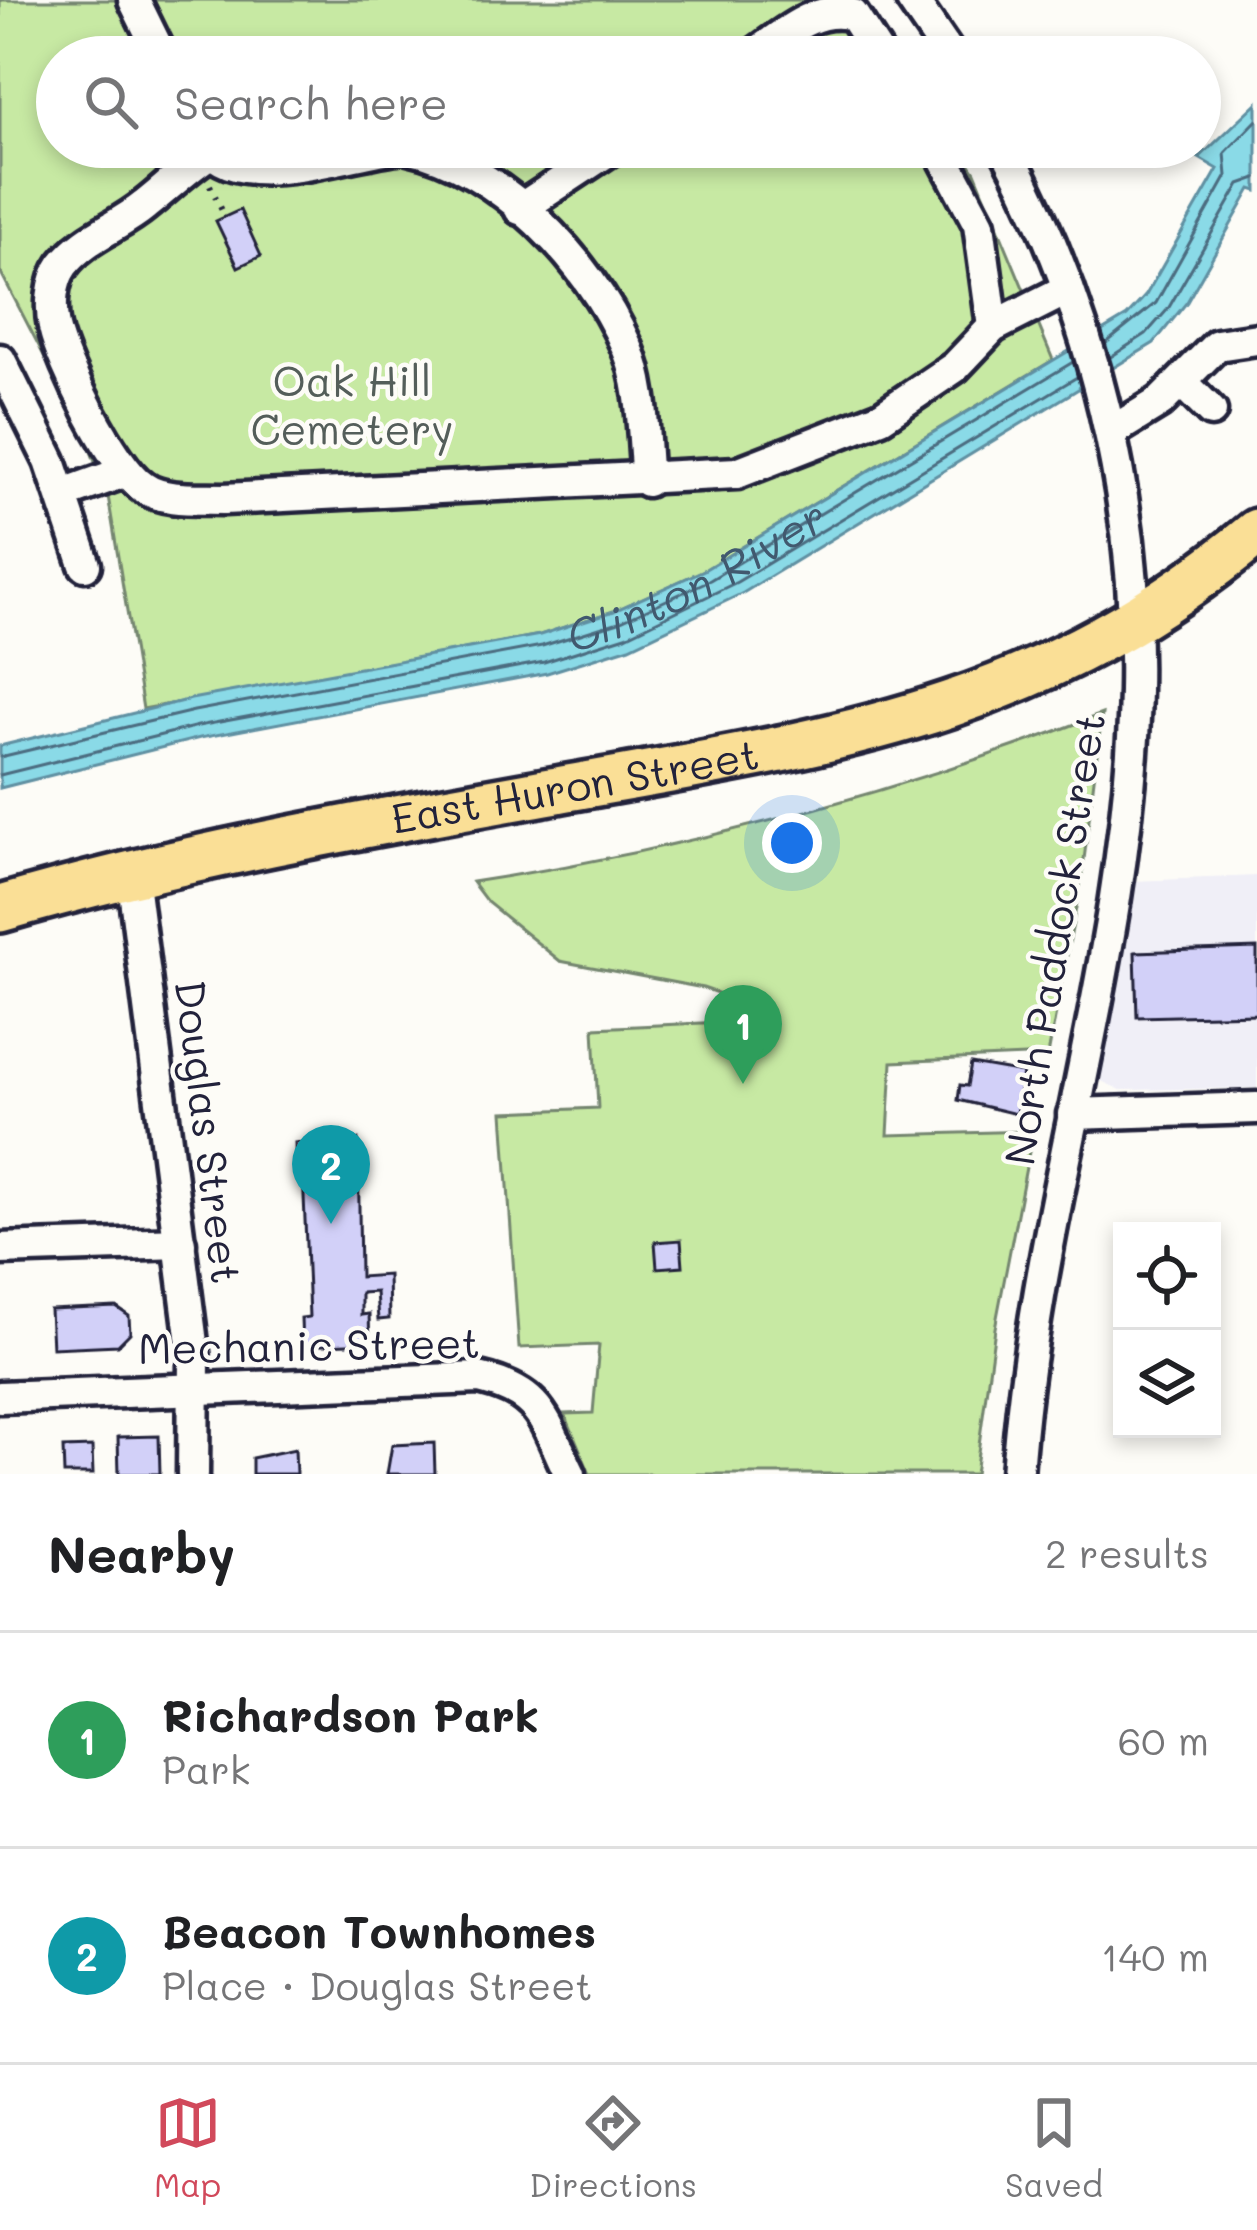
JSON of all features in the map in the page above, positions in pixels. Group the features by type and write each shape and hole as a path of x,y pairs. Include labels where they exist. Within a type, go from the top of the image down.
{"highway":[{"name":"East Huron Street","path":"0,909 325,831 794,747 911,720 1014,685 1135,621 1257,532"}],"street":[{"path":"134,0 152,36"},
{"path":"912,0 937,36"},
{"path":"783,36 816,14 836,10 853,15 866,36"},
{"path":"188,168 142,208 88,241 61,267 51,298 54,329 66,360 124,472 148,491 224,499 737,473 880,417 955,368 993,327 1073,303"},
{"path":"461,168 520,209 590,285 627,346 646,481"},
{"path":"520,209 582,168"},
{"path":"949,168 980,224 993,327"},
{"name":"North Paddock Street","path":"1014,168 1073,303 1108,418 1135,621 1123,826 1034,1322 1017,1474"},
{"path":"1108,418 1182,382 1216,345 1257,339"},
{"path":"0,359 63,494 85,565"},
{"path":"1182,382 1211,411"},
{"path":"63,494 124,472"},
{"name":"Douglas Street","path":"132,874 180,1243 194,1389 193,1474"},
{"path":"1073,1114 1257,1108"},
{"path":"0,1249 180,1243"},
{"name":"Mechanic Street","path":"0,1397 462,1378 496,1382 521,1392 543,1413 570,1474"}],"shaded area":[{"path":"1257,876 1257,1088 1121,1090 1101,1081 1132,881"}],"green space":[{"name":"Oak Hill Cemetery","path":"0,0 855,0 880,36 36,36 36,168 972,168 1053,360 704,570 614,611 540,635 143,709 108,496 84,433 0,271"},
{"path":"1102,714 1082,876 1048,1055 892,1062 888,1135 1033,1131 995,1328 975,1474 590,1474 565,1414 593,1413 599,1345 519,1348 503,1112 598,1108 594,1028 767,1020 767,1010 703,988 560,961 487,902 472,882 633,853 792,815 948,769"}],"water":[{"name":"Clinton River","path":"1257,103 1257,191 1251,189 1187,302 1154,343 743,593 630,647 547,673 200,738 0,788 0,746 191,699 540,635 614,611 704,570 1127,316 1146,295 1216,168 1221,168 1221,137"}],"building":[{"path":"240,210 261,256 238,267 216,221"},
{"path":"1257,948 1257,1014 1137,1017 1135,952"},
{"path":"971,1064 1023,1073 1016,1114 958,1100 960,1085 967,1086"},
{"path":"358,1140 360,1277 388,1275 389,1319 378,1320 376,1292 361,1293 361,1315 369,1314 370,1343 302,1346 301,1318 309,1317 303,1171 296,1172 295,1143"},
{"path":"681,1240 683,1266 657,1268 655,1242"},
{"path":"116,1307 129,1316 130,1333 118,1345 52,1348 50,1310"},
{"path":"159,1436 160,1474 119,1474 118,1437"},
{"path":"434,1443 435,1474 387,1474 392,1445"},
{"path":"92,1447 93,1474 64,1474 63,1448"},
{"path":"295,1449 296,1474 252,1474 252,1458"}],"place":[{"name":"Richardson Park","path":"743,1084"},
{"name":"Beacon Townhomes","path":"331,1224"}]}
